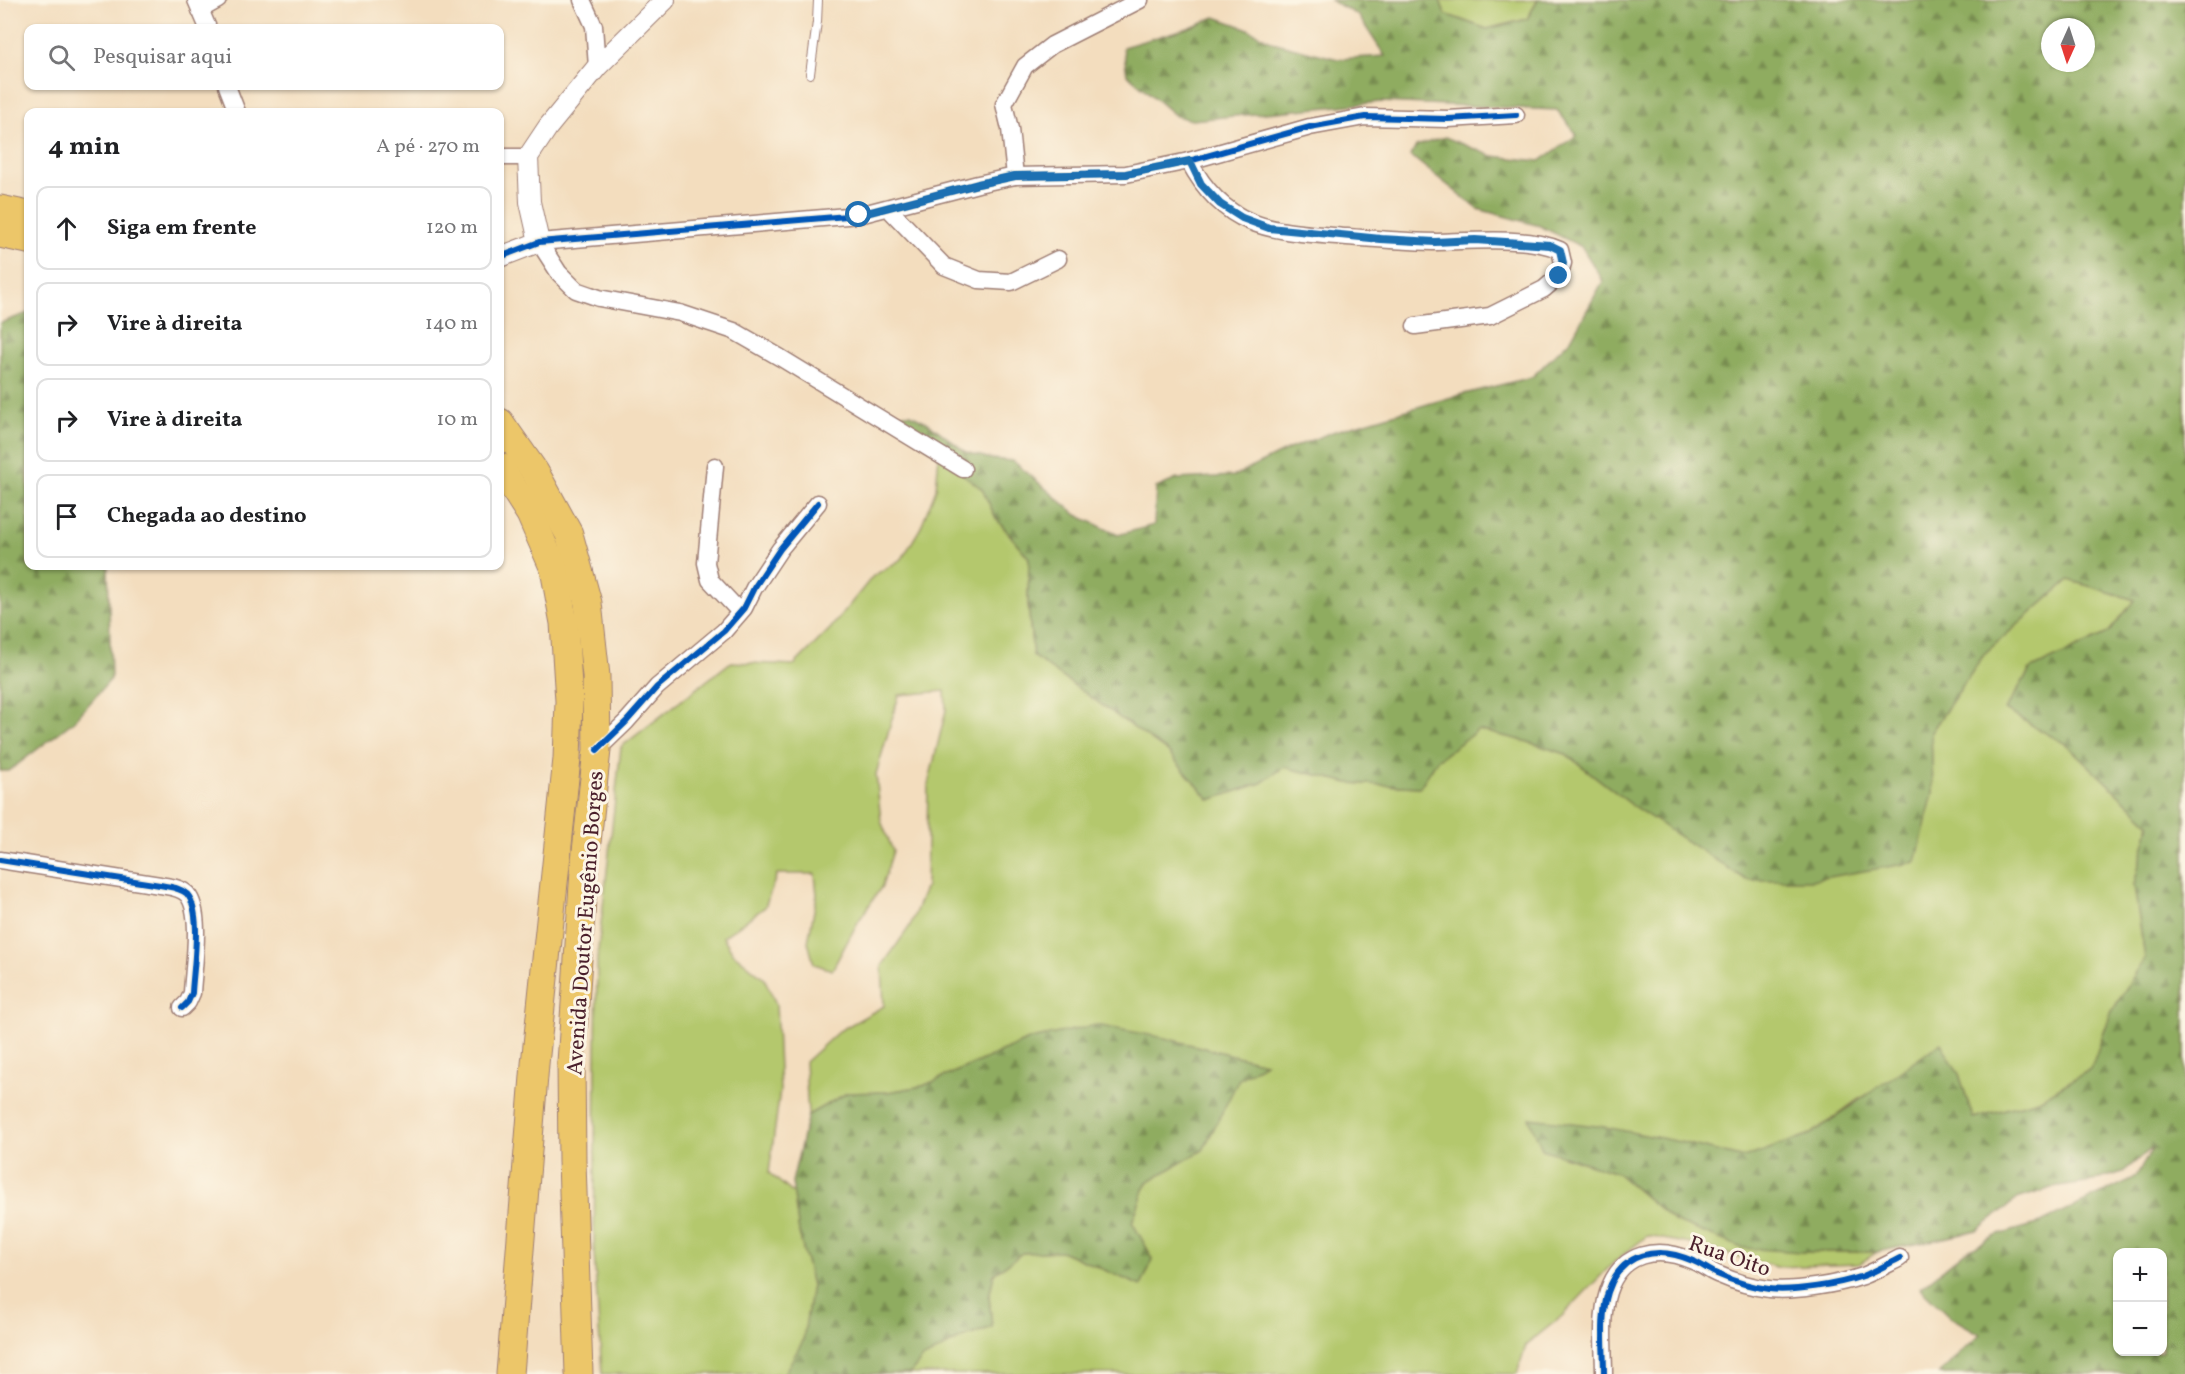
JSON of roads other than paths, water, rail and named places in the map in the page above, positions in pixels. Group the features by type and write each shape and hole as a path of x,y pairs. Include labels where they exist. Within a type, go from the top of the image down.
{"highway":[{"path":"0,209 24,214"},
{"path":"0,234 24,239"},
{"name":"Avenida Doutor Eugênio Borges","path":"504,428 535,472 569,534 588,603 596,676 597,750 584,870 571,1063 579,1374"},
{"name":"Avenida Doutor Eugênio Borges","path":"504,473 531,514 554,568 564,623 569,701 567,759 535,1064 510,1374"}],"street":[{"path":"206,24 198,5 218,0"},
{"path":"582,0 594,26 597,67"},
{"path":"665,0 597,67 548,127 528,158 530,202 539,242 559,273 576,290 599,298 680,313 734,331 963,469"},
{"path":"1015,176 1010,129 1004,104 1025,66 1052,45 1140,0"},
{"path":"229,90 235,108"},
{"path":"504,255 539,242 859,215 1015,176 1126,174 1190,161 1310,128 1365,117 1448,119 1516,115"},
{"path":"504,157 528,158"},
{"path":"1190,161 1201,184 1220,204 1242,218 1269,228 1381,239 1532,243 1550,245 1560,250 1563,263 1559,276 1544,289 1490,316 1415,326"},
{"path":"888,208 944,266 980,280 1011,282 1058,259"},
{"path":"715,466 706,563 710,580 740,612"},
{"path":"597,750 657,687 724,631 740,612 780,549 818,503"},
{"path":"0,860 181,889 188,895 196,915 192,993 189,1002 182,1008"},
{"name":"Rua Oito","path":"1604,1374 1604,1316 1608,1292 1617,1273 1635,1258 1654,1251 1671,1253 1726,1277 1771,1290 1817,1287 1851,1279 1900,1258"}],"lane":[{"path":"810,74 818,0"}]}
